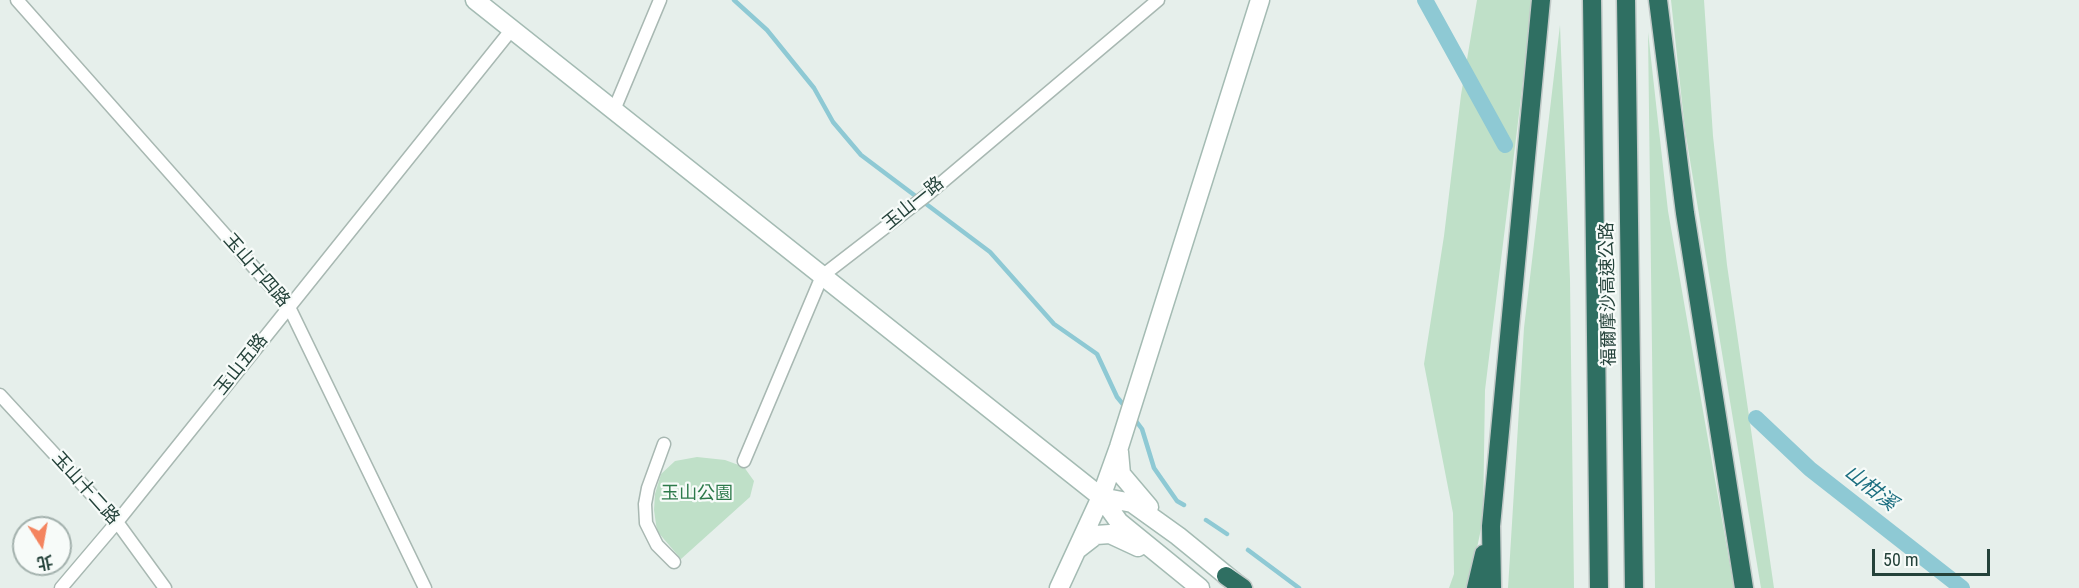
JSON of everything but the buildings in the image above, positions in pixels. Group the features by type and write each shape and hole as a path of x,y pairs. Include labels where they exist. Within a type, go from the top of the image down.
{"highway":[{"path":"1492,588 1491,526 1541,0"},
{"name":"福爾摩沙高速公路","path":"1592,0 1599,588"},
{"name":"福爾摩沙高速公路","path":"1626,0 1634,588"},
{"path":"1658,0 1684,213 1744,588"},
{"path":"1476,588 1491,526"},
{"path":"1226,576 1242,588"}],"main road":[{"path":"475,0 1101,497 1119,522 1200,588"},
{"path":"1059,588 1101,497 1119,447 1260,0"},
{"path":"1119,447 1121,474 1133,491 1178,536"},
{"path":"1101,497 1132,503 1178,536 1226,576"},
{"path":"1077,550 1096,535 1110,534 1168,562"}],"street":[{"name":"玉山十四路","path":"17,0 289,307 425,588"},
{"path":"614,110 660,0"},
{"name":"玉山一路","path":"744,461 822,276 915,205 1158,0"},
{"name":"玉山五路","path":"61,588 117,522 512,29"},
{"name":"玉山十二路","path":"0,395 117,522 165,588"},
{"path":"664,444 648,488 645,504 646,523 657,545 674,562"}],"green space":[{"path":"1477,0 1533,0 1485,390 1483,519 1470,582 1467,588 1449,588 1454,574 1453,513 1424,364 1444,236 1461,95"},
{"path":"1671,0 1704,0 1713,136 1727,265 1774,588 1761,588 1685,130"},
{"path":"1560,25 1570,280 1574,588 1508,588 1524,328"},
{"path":"1648,32 1668,211 1734,588 1655,588"},
{"name":"玉山公園","path":"697,457 725,460 744,467 754,481 750,497 681,559 657,531 654,510 655,494 661,474 675,461"}],"waterway":[{"path":"734,0 767,30 814,88 833,122 861,155 990,252 1054,324 1097,354 1117,397 1126,408"},
{"path":"1425,0 1505,145"},
{"path":"1133,417 1142,429 1154,468 1177,501 1184,505"},
{"name":"山柑溪","path":"1756,418 1810,469 1962,588"},
{"path":"1206,520 1227,534"},
{"path":"1248,550 1299,588"}]}
